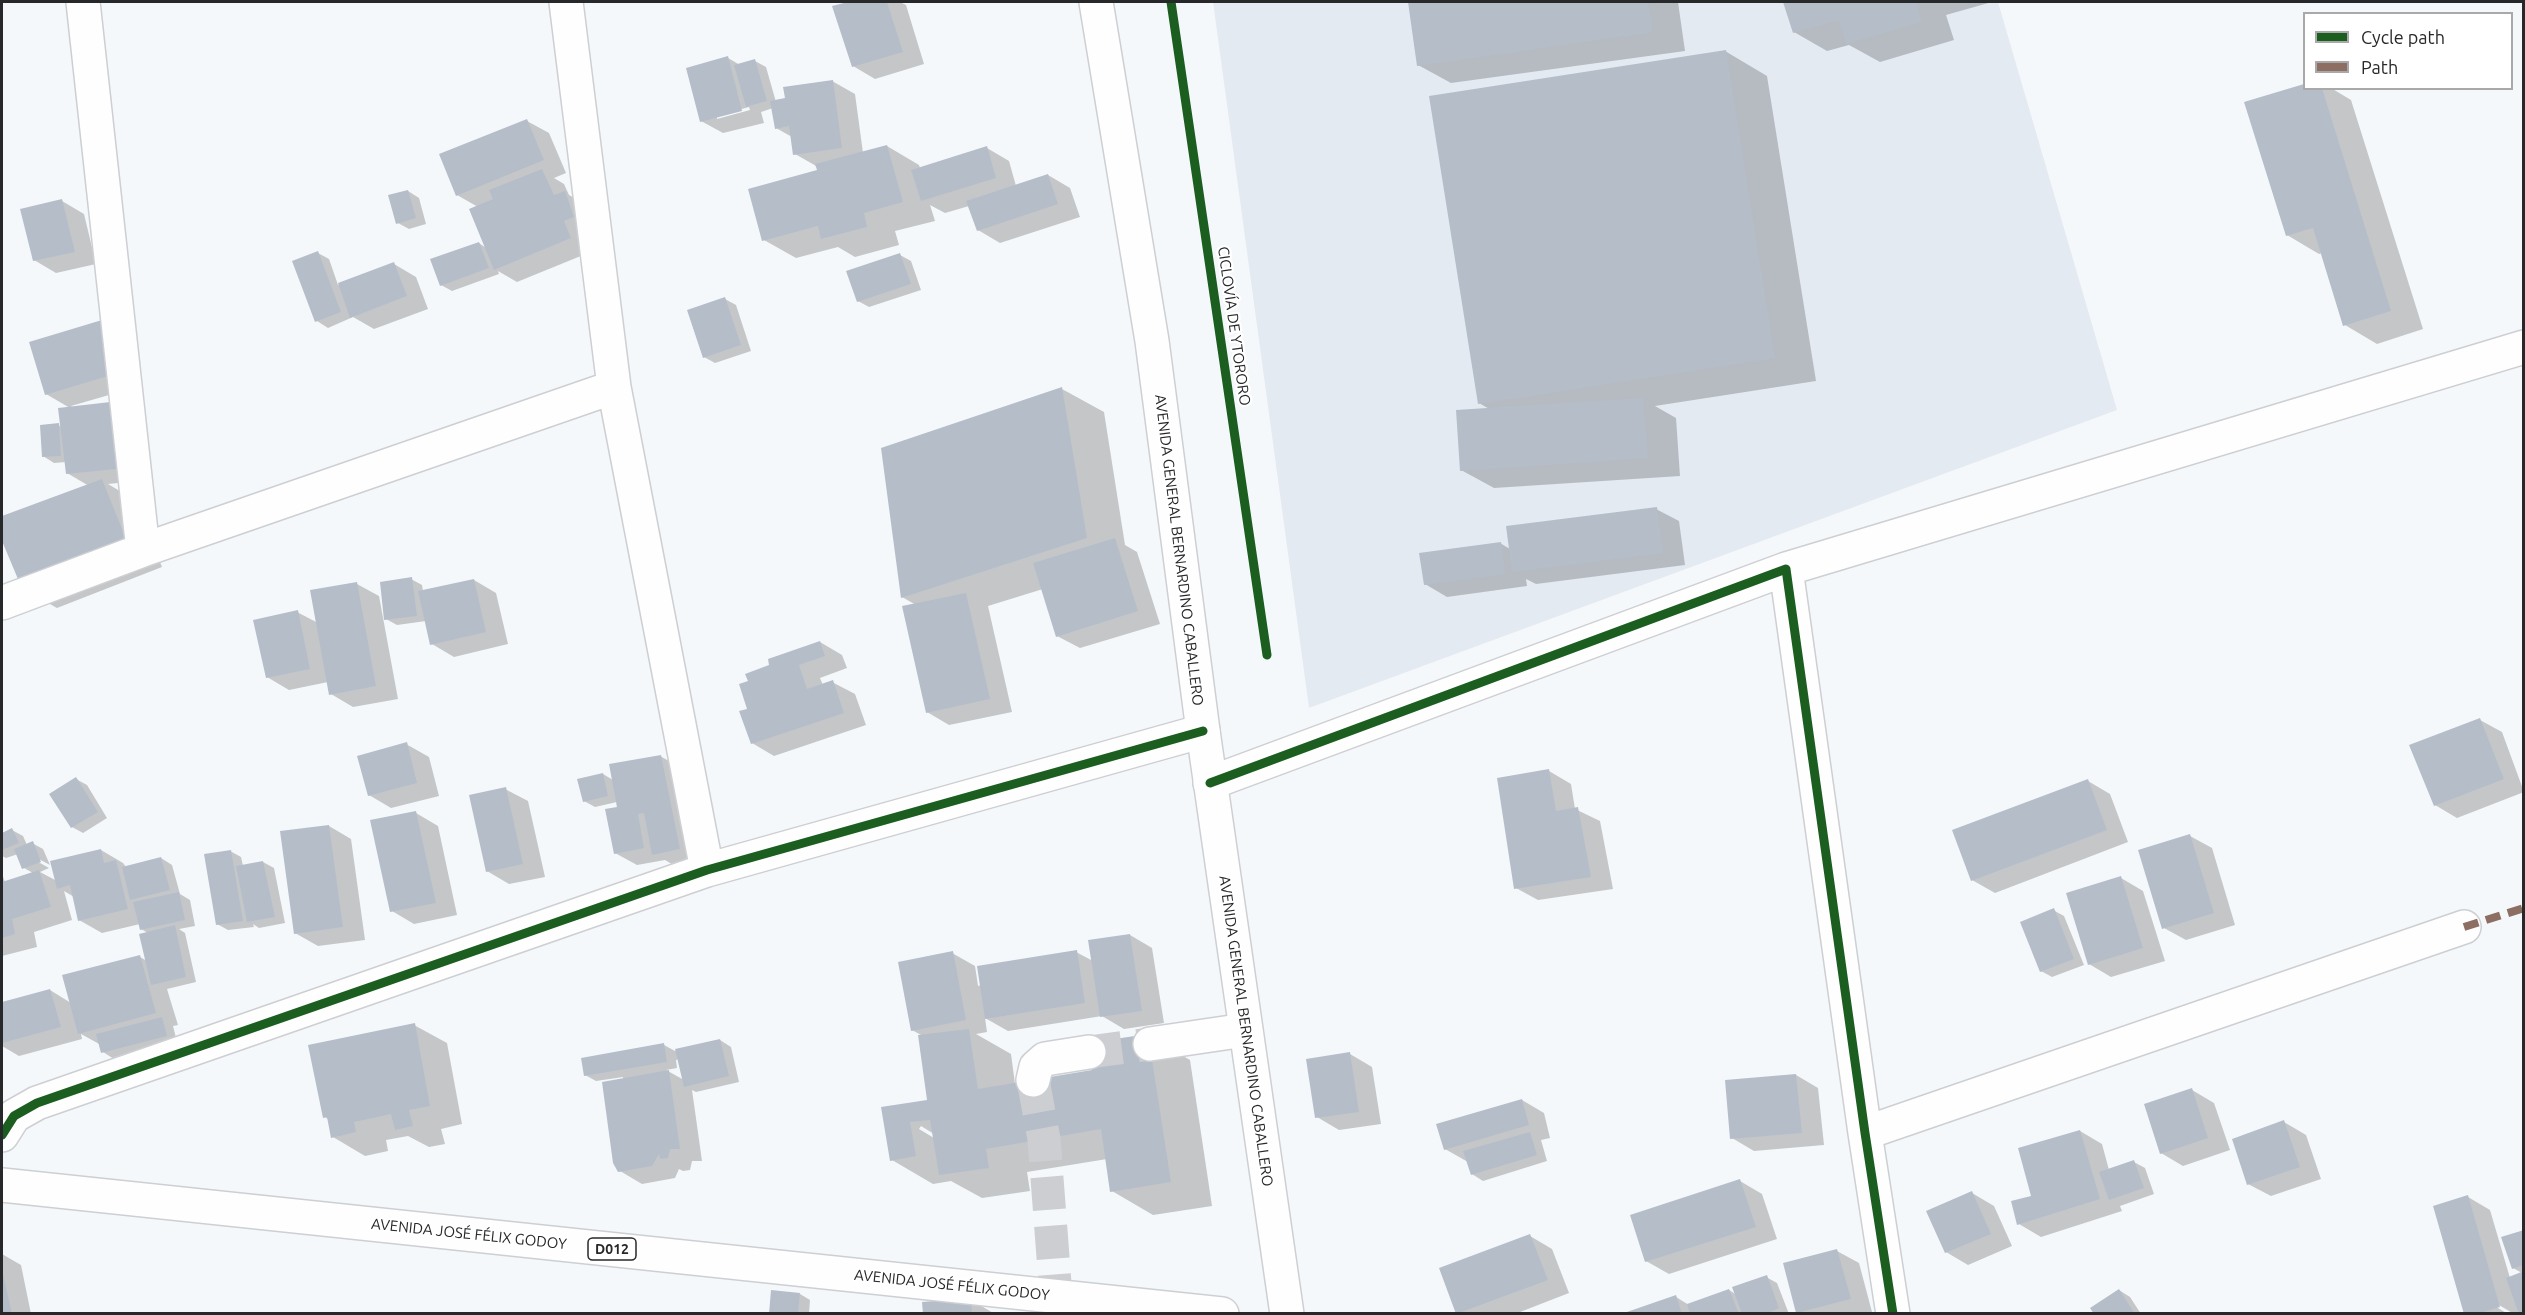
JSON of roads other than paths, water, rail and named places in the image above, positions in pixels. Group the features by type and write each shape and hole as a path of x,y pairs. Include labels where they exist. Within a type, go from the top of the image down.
{"street":[{"path":"83,2 143,550"},
{"path":"566,2 614,387 707,870"},
{"name":"AVENIDA GENERAL BERNARDINO CABALLERO","path":"1096,2 1152,341 1210,783 1287,1314"},
{"path":"1210,783 1786,569 2523,347"},
{"path":"2,603 143,550 614,387"},
{"path":"1786,569 1865,1133 1893,1314"},
{"path":"2,1135 14,1116 37,1103 707,870 1203,731"},
{"path":"1865,1133 2464,927"},
{"path":"1150,1044 1245,1030"},
{"path":"1033,1080 1036,1067 1045,1059 1089,1052"},
{"name":"AVENIDA JOSÉ FÉLIX GODOY","path":"2,1185 1222,1314"}],"tunnel":[{"path":"1089,1052 1150,1044"},
{"path":"1033,1080 1044,1139 1056,1296"}]}
